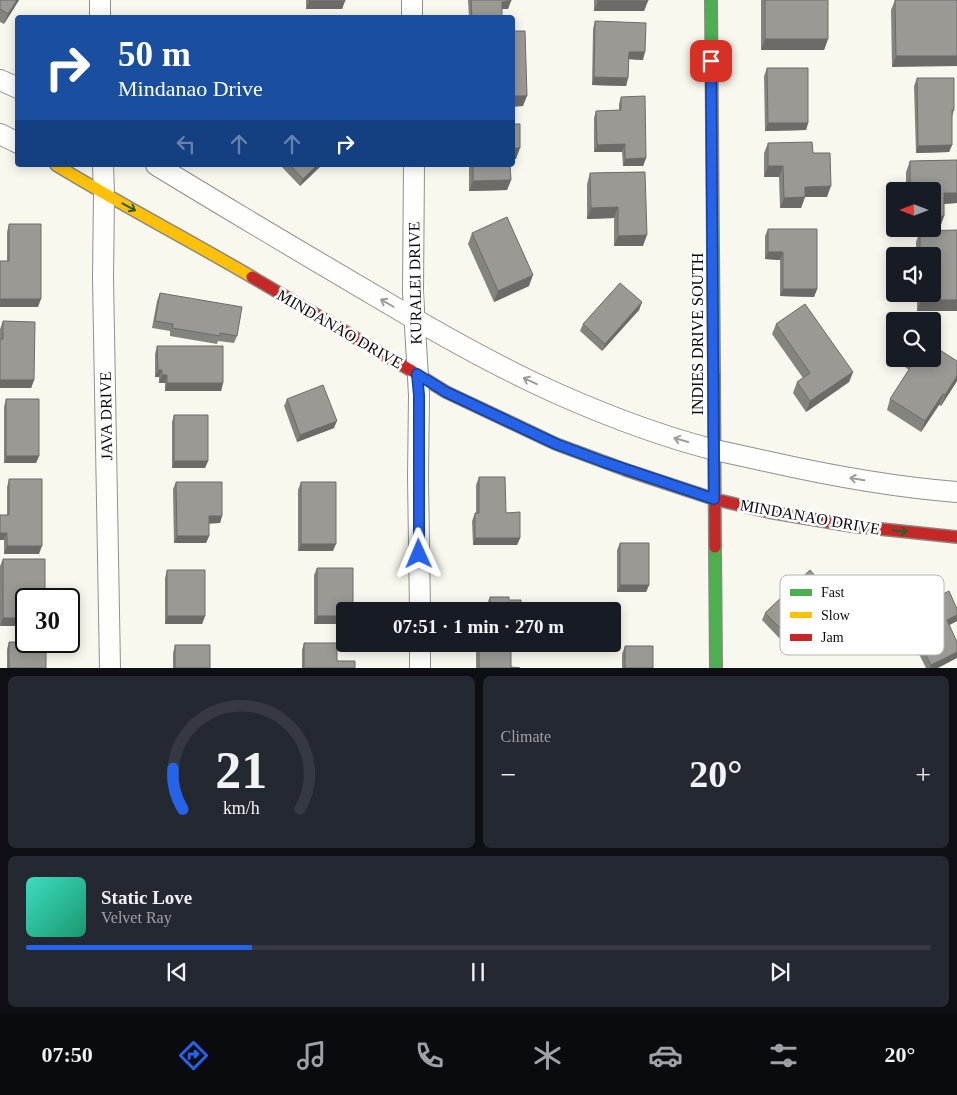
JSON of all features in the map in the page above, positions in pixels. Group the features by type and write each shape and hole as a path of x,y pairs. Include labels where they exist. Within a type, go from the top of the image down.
{"street":[{"path":"100,0 100,15"},
{"path":"412,0 412,15"},
{"name":"INDIES DRIVE SOUTH","path":"711,0 716,668"},
{"path":"0,80 15,87"},
{"path":"0,134 15,142"},
{"name":"MINDANAO DRIVE","path":"59,167 104,194 192,242 446,392 556,444 714,499 769,512 852,526 957,537"},
{"name":"JAVA DRIVE","path":"103,167 103,278 110,668"},
{"path":"159,167 414,319 516,375 565,397 662,434 714,449 809,471 891,485 957,492"},
{"name":"KURALEI DRIVE","path":"414,167 413,292 419,395 420,602"},
{"path":"420,652 420,668"}],"building":[{"path":"0,0 17,0 8,14 0,9"},
{"path":"345,0 345,1 309,1"},
{"path":"471,0 511,0 502,2 502,15 472,15"},
{"path":"648,0 648,1 598,1"},
{"path":"765,0 828,0 828,39 765,39"},
{"path":"895,0 957,0 957,56 896,56"},
{"path":"595,21 646,23 645,52 629,52 628,78 594,77"},
{"path":"515,31 525,31 527,96 515,96"},
{"path":"767,68 808,68 808,123 768,123"},
{"path":"917,78 954,78 952,145 918,146"},
{"path":"645,96 646,158 625,159 625,144 597,145 596,111 621,110 621,97"},
{"path":"515,124 520,124 520,148 515,148"},
{"path":"812,142 813,153 830,153 831,186 805,187 805,197 784,198 783,166 768,166 768,143"},
{"path":"957,160 957,193 944,193 944,216 941,216 941,182 910,182 910,161"},
{"path":"292,167 315,167 303,179"},
{"path":"473,167 510,167 511,180 473,181"},
{"path":"645,172 647,235 618,236 618,207 591,208 590,173"},
{"path":"507,217 533,275 498,291 472,233"},
{"path":"9,224 41,224 41,299 0,299 0,261 9,261"},
{"path":"768,229 817,229 817,289 783,289 783,252 768,252"},
{"path":"941,230 957,230 957,300 941,300 941,247 920,247 920,238 941,238"},
{"path":"620,283 642,302 605,344 583,324"},
{"path":"160,293 242,307 237,336 220,333 220,336 172,328 173,324 155,321"},
{"path":"805,304 853,372 810,401 797,382 810,373 776,324"},
{"path":"3,321 35,322 34,380 0,380 0,339 3,339"},
{"path":"157,346 223,346 223,383 167,383 167,375 162,375 162,370 158,370"},
{"path":"941,351 957,361 957,376 925,421 890,399 911,367 941,367"},
{"path":"323,385 337,421 300,435 287,399"},
{"path":"6,399 39,399 39,456 6,456"},
{"path":"174,415 208,415 208,461 174,461"},
{"path":"479,477 505,477 506,513 520,512 520,538 475,538 475,513 479,513"},
{"path":"9,479 42,479 42,546 7,546 7,533 0,533 0,515 9,515"},
{"path":"176,482 222,482 222,516 209,516 209,536 177,536"},
{"path":"301,482 336,482 336,544 301,544"},
{"path":"620,543 649,543 649,585 620,585"},
{"path":"3,559 45,559 45,588 15,588 15,618 3,618"},
{"path":"317,568 353,568 353,602 336,602 336,616 317,616"},
{"path":"167,570 205,570 205,616 167,616"},
{"path":"810,570 814,575 805,575"},
{"path":"949,591 957,609 957,615 947,620 957,642 957,652 931,665 926,655 944,655 944,594"},
{"path":"490,597 509,597 509,600 521,600 521,602 490,602"},
{"path":"780,599 780,628 765,613"},
{"path":"9,642 15,642 15,653 46,653 46,668 9,668"},
{"path":"304,643 336,643 337,661 355,661 355,668 304,668"},
{"path":"175,645 210,645 210,668 175,668"},
{"path":"625,646 653,646 653,668 625,668"},
{"path":"479,652 511,652 511,667 520,668 479,668"}],"traffic: fast":[{"path":"711,0 714,374"},
{"path":"412,371 446,392 556,444 626,470"},
{"path":"715,547 716,668"}],"traffic: slow":[{"path":"59,167 252,277"}],"traffic: jam":[{"path":"252,277 412,371"},
{"path":"714,374 715,547"},
{"path":"626,470 714,499 769,512 852,526 957,537"}],"route":[{"path":"419,554 419,395 417,374 446,392 556,444 714,499 711,61"}]}
